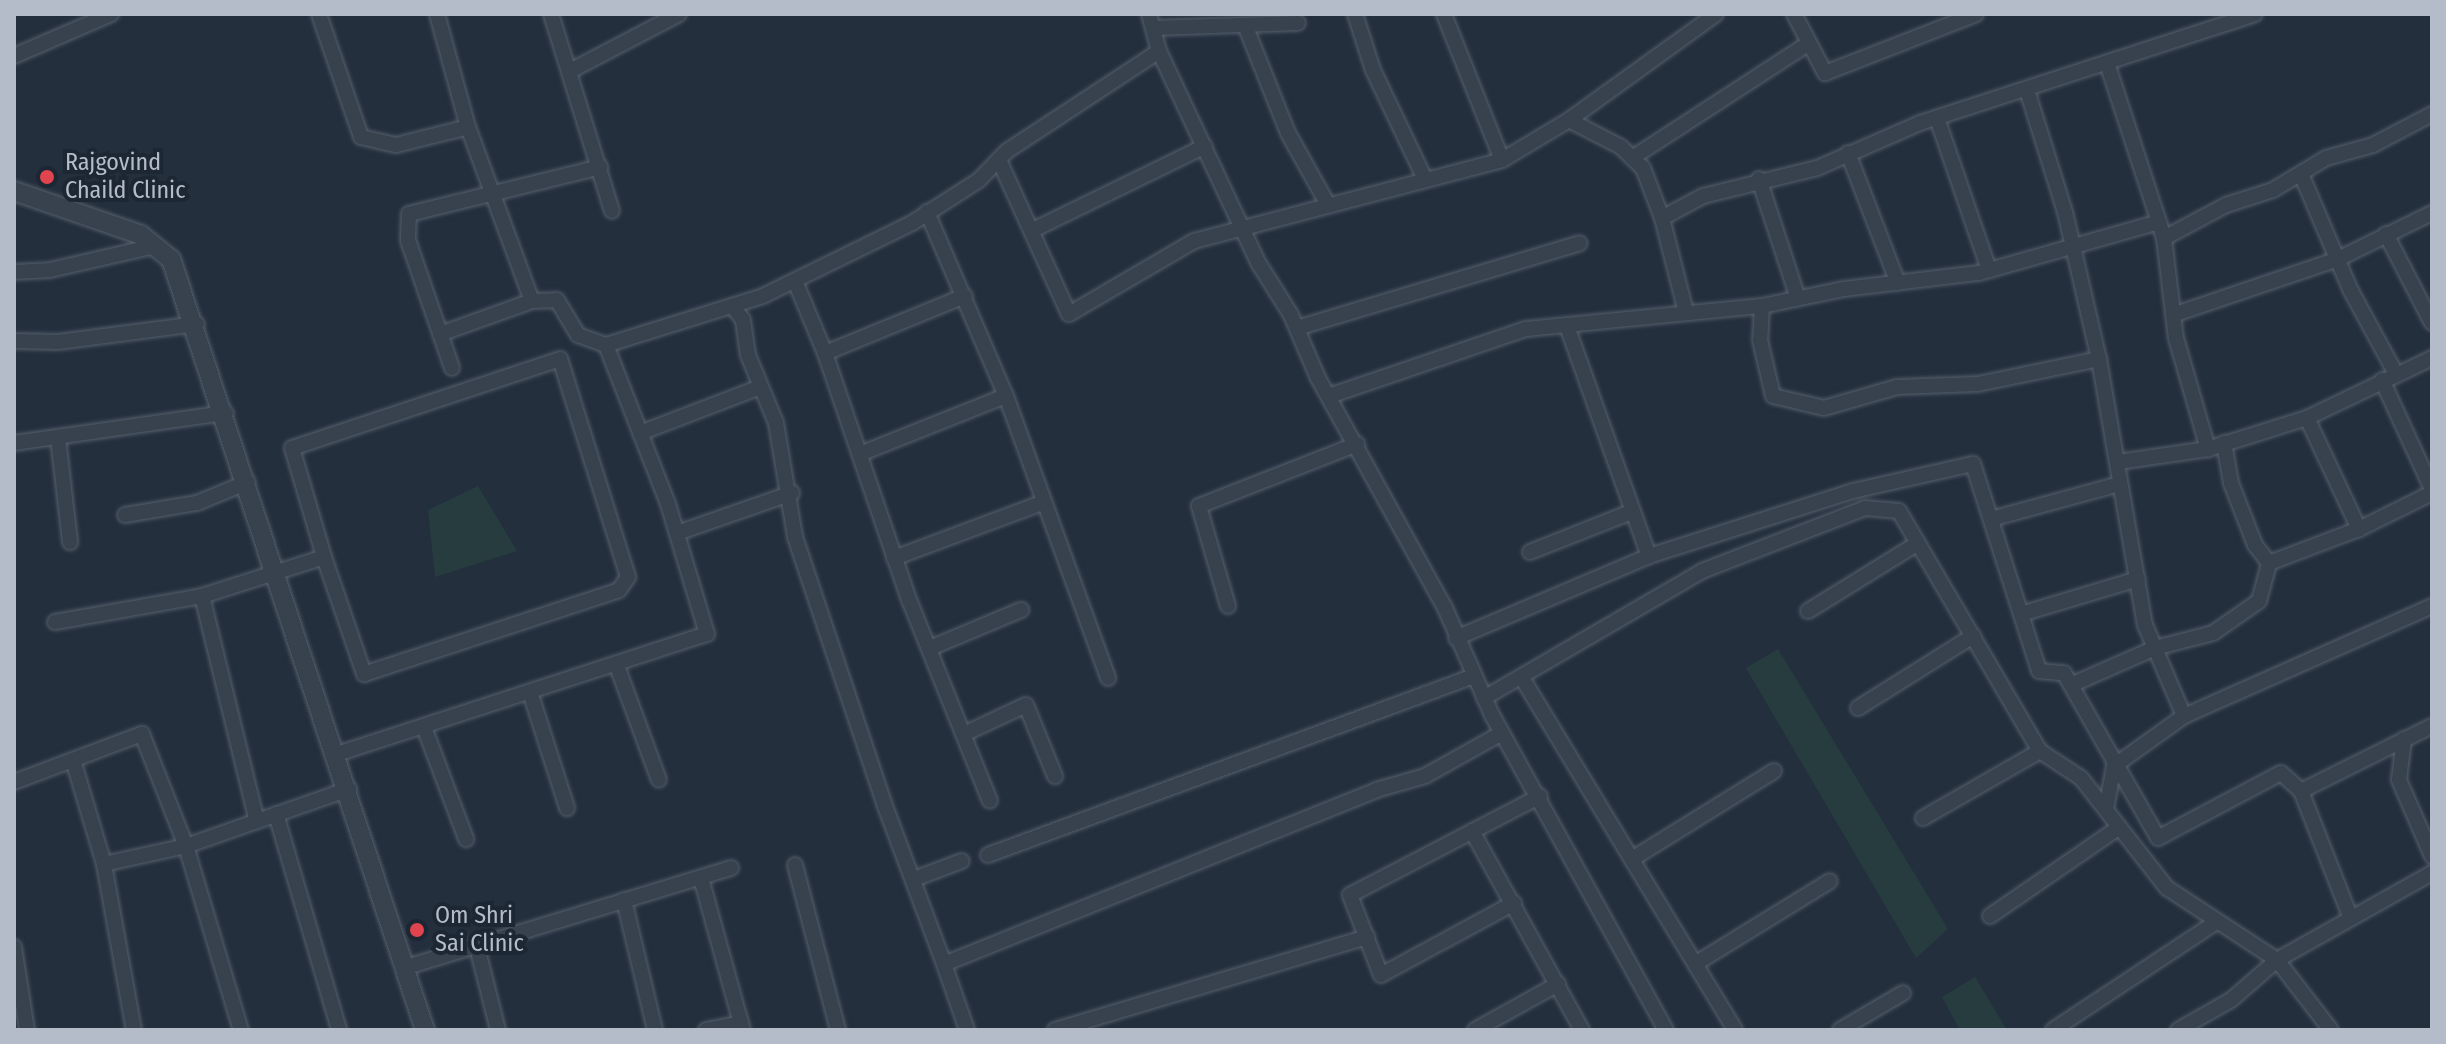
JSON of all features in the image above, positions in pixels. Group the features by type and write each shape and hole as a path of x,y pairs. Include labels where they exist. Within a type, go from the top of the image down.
{"street":[{"path":"14,56 111,14"},
{"path":"319,14 361,137 396,145 468,127"},
{"path":"437,14 468,127 532,301"},
{"path":"551,14 612,211"},
{"path":"570,71 679,14"},
{"path":"1355,14 1373,70 1425,179"},
{"path":"1444,14 1483,102 1502,160"},
{"path":"999,160 1069,314 1194,241 1241,225 1502,160 1569,120 1716,14"},
{"path":"1794,14 1825,73 1976,14"},
{"path":"1662,218 1703,196 1759,179 1817,168 1937,118 2108,66 2255,14"},
{"path":"1298,23 1245,25 1152,21 1159,51 1241,225 1357,444 1502,733 1540,796 1662,1029"},
{"path":"1245,25 1288,133 1328,205"},
{"path":"1632,158 1809,43"},
{"path":"440,334 532,301 557,300 578,335 606,345 733,307 795,281 927,212 979,180 999,160 1159,51"},
{"path":"2108,66 2164,238 2173,315 2208,449"},
{"path":"2027,90 2073,247 2099,359 2145,625 2184,716"},
{"path":"2164,238 2301,174 2326,158 2373,145 2432,114"},
{"path":"1937,118 1989,270"},
{"path":"1569,120 1632,158 1643,168 1662,218 1686,312"},
{"path":"1033,230 1205,146"},
{"path":"1848,153 1898,283"},
{"path":"452,368 408,240 409,214 492,191 600,167"},
{"path":"2269,563 2359,529 2432,491 2389,377 2301,174"},
{"path":"1759,179 1798,298"},
{"path":"14,191 141,235 171,259 197,324 349,789 407,967 423,1030"},
{"path":"927,212 1006,396 1042,503 1108,678"},
{"path":"2173,315 2338,259 2432,213"},
{"path":"1329,396 1465,347 1526,329 1762,306 1989,270 2159,222"},
{"path":"2386,234 2432,323"},
{"path":"1297,328 1580,243"},
{"path":"14,272 50,270 155,246"},
{"path":"795,281 825,353 894,558 990,801"},
{"path":"825,353 965,296"},
{"path":"1762,306 1760,340 1773,396 1824,408 1897,387 1978,384 2099,359"},
{"path":"733,307 743,320 758,388 776,423 792,493 795,537 967,1030"},
{"path":"14,341 58,342 197,324"},
{"path":"1567,326 1649,556"},
{"path":"337,754 617,666 707,634 677,533 606,345"},
{"path":"2118,462 2208,449 2307,418 2432,358"},
{"path":"560,359 627,585 364,674 324,557 292,448 560,359"},
{"path":"640,433 758,388"},
{"path":"860,454 1006,396"},
{"path":"14,443 226,413"},
{"path":"2307,418 2359,529"},
{"path":"58,438 70,542"},
{"path":"2224,443 2231,483 2255,545 2269,563"},
{"path":"1228,606 1199,506 1357,444"},
{"path":"1456,638 1649,556 1853,491 1973,464 2039,671 2064,673 2114,766 2158,838"},
{"path":"125,515 197,503 248,482"},
{"path":"1991,519 2120,484"},
{"path":"677,533 792,493"},
{"path":"894,558 1042,503"},
{"path":"1484,698 1702,571 1865,508 1899,511 2040,751 2081,778 2167,888 2277,960 2331,1030"},
{"path":"1530,552 1631,512"},
{"path":"1808,611 1918,543"},
{"path":"55,622 202,596 324,557"},
{"path":"2071,685 2155,648 2213,633 2259,601 2269,563"},
{"path":"2021,614 2138,579"},
{"path":"202,596 257,821"},
{"path":"2106,809 2114,766 2184,716 2432,606"},
{"path":"930,648 1021,610"},
{"path":"1858,708 1973,636"},
{"path":"617,666 659,780"},
{"path":"988,855 1474,676"},
{"path":"1522,678 1735,1030"},
{"path":"530,692 567,808"},
{"path":"964,734 1026,705 1055,776"},
{"path":"2301,791 2432,726"},
{"path":"424,727 466,839"},
{"path":"944,964 1364,795 1425,776 1502,733"},
{"path":"14,782 142,734 186,846 241,1030"},
{"path":"2404,739 2399,780 2432,856"},
{"path":"1923,818 2040,751"},
{"path":"73,760 104,864 134,1030"},
{"path":"1632,859 1774,771"},
{"path":"2146,862 2158,838 2281,773 2301,791 2350,916"},
{"path":"104,864 186,846 349,789"},
{"path":"1514,903 1381,975 1350,895 1540,796"},
{"path":"276,814 339,1030"},
{"path":"1990,916 2118,828"},
{"path":"1472,831 1582,1030"},
{"path":"914,879 962,861"},
{"path":"795,865 838,1030"},
{"path":"407,967 476,943 731,868"},
{"path":"2178,1030 2231,1000 2277,960 2350,916 2432,873"},
{"path":"701,878 742,1026 706,1030"},
{"path":"1695,964 1830,881"},
{"path":"624,900 655,1030"},
{"path":"2053,1030 2216,922"},
{"path":"1055,1030 1367,937"},
{"path":"476,943 498,1030"},
{"path":"15,957 27,1030"},
{"path":"1475,1030 1558,984"},
{"path":"1840,1030 1903,993"}],"green space":[{"path":"478,486 517,551 435,577 428,510"},
{"path":"1778,649 1948,929 1916,958 1746,668"},
{"path":"1975,977 2007,1030 1960,1030 1942,997"}],"place":[{"name":"Rajgovind Chaild Clinic","path":"47,177"},
{"name":"Om Shri Sai Clinic","path":"417,930"}]}
